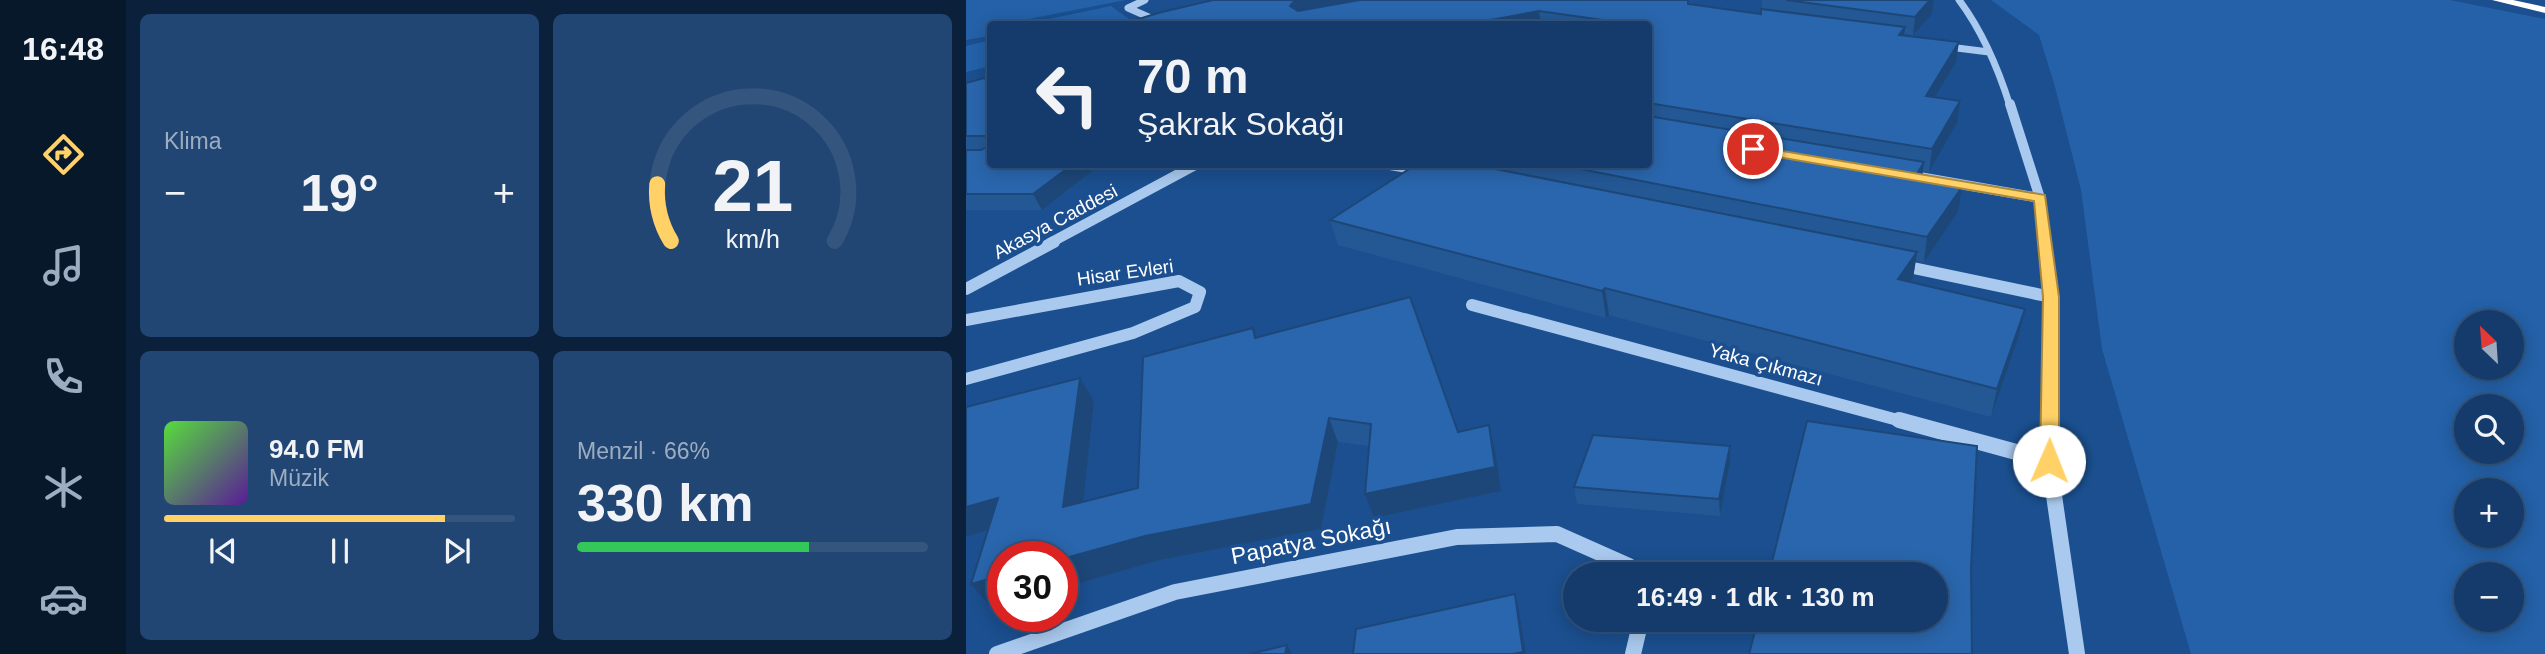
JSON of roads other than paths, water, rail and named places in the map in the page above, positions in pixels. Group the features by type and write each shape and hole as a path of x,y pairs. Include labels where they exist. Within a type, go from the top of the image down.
{"highway":[{"path":"2497,0 2545,10"}],"street":[{"path":"1145,0 1128,8 1153,19 1166,16"},
{"path":"1959,0 1974,20 1999,72 2040,198 2051,297 2049,461 2077,654"},
{"path":"1934,45 1989,52"},
{"name":"Akasya Caddesi","path":"966,289 1190,168"},
{"path":"1408,168 1437,173"},
{"path":"1892,173 2040,198"},
{"path":"1887,263 2051,297"},
{"name":"Hisar Evleri","path":"966,320 1179,281 1200,292 1195,307 1133,333 966,379"},
{"name":"Yaka Çıkmazı","path":"1472,305 2049,461"},
{"name":"Papatya Sokağı","path":"997,654 1175,592 1457,537 1557,534 1620,562"},
{"path":"1633,654 1638,632"}]}
